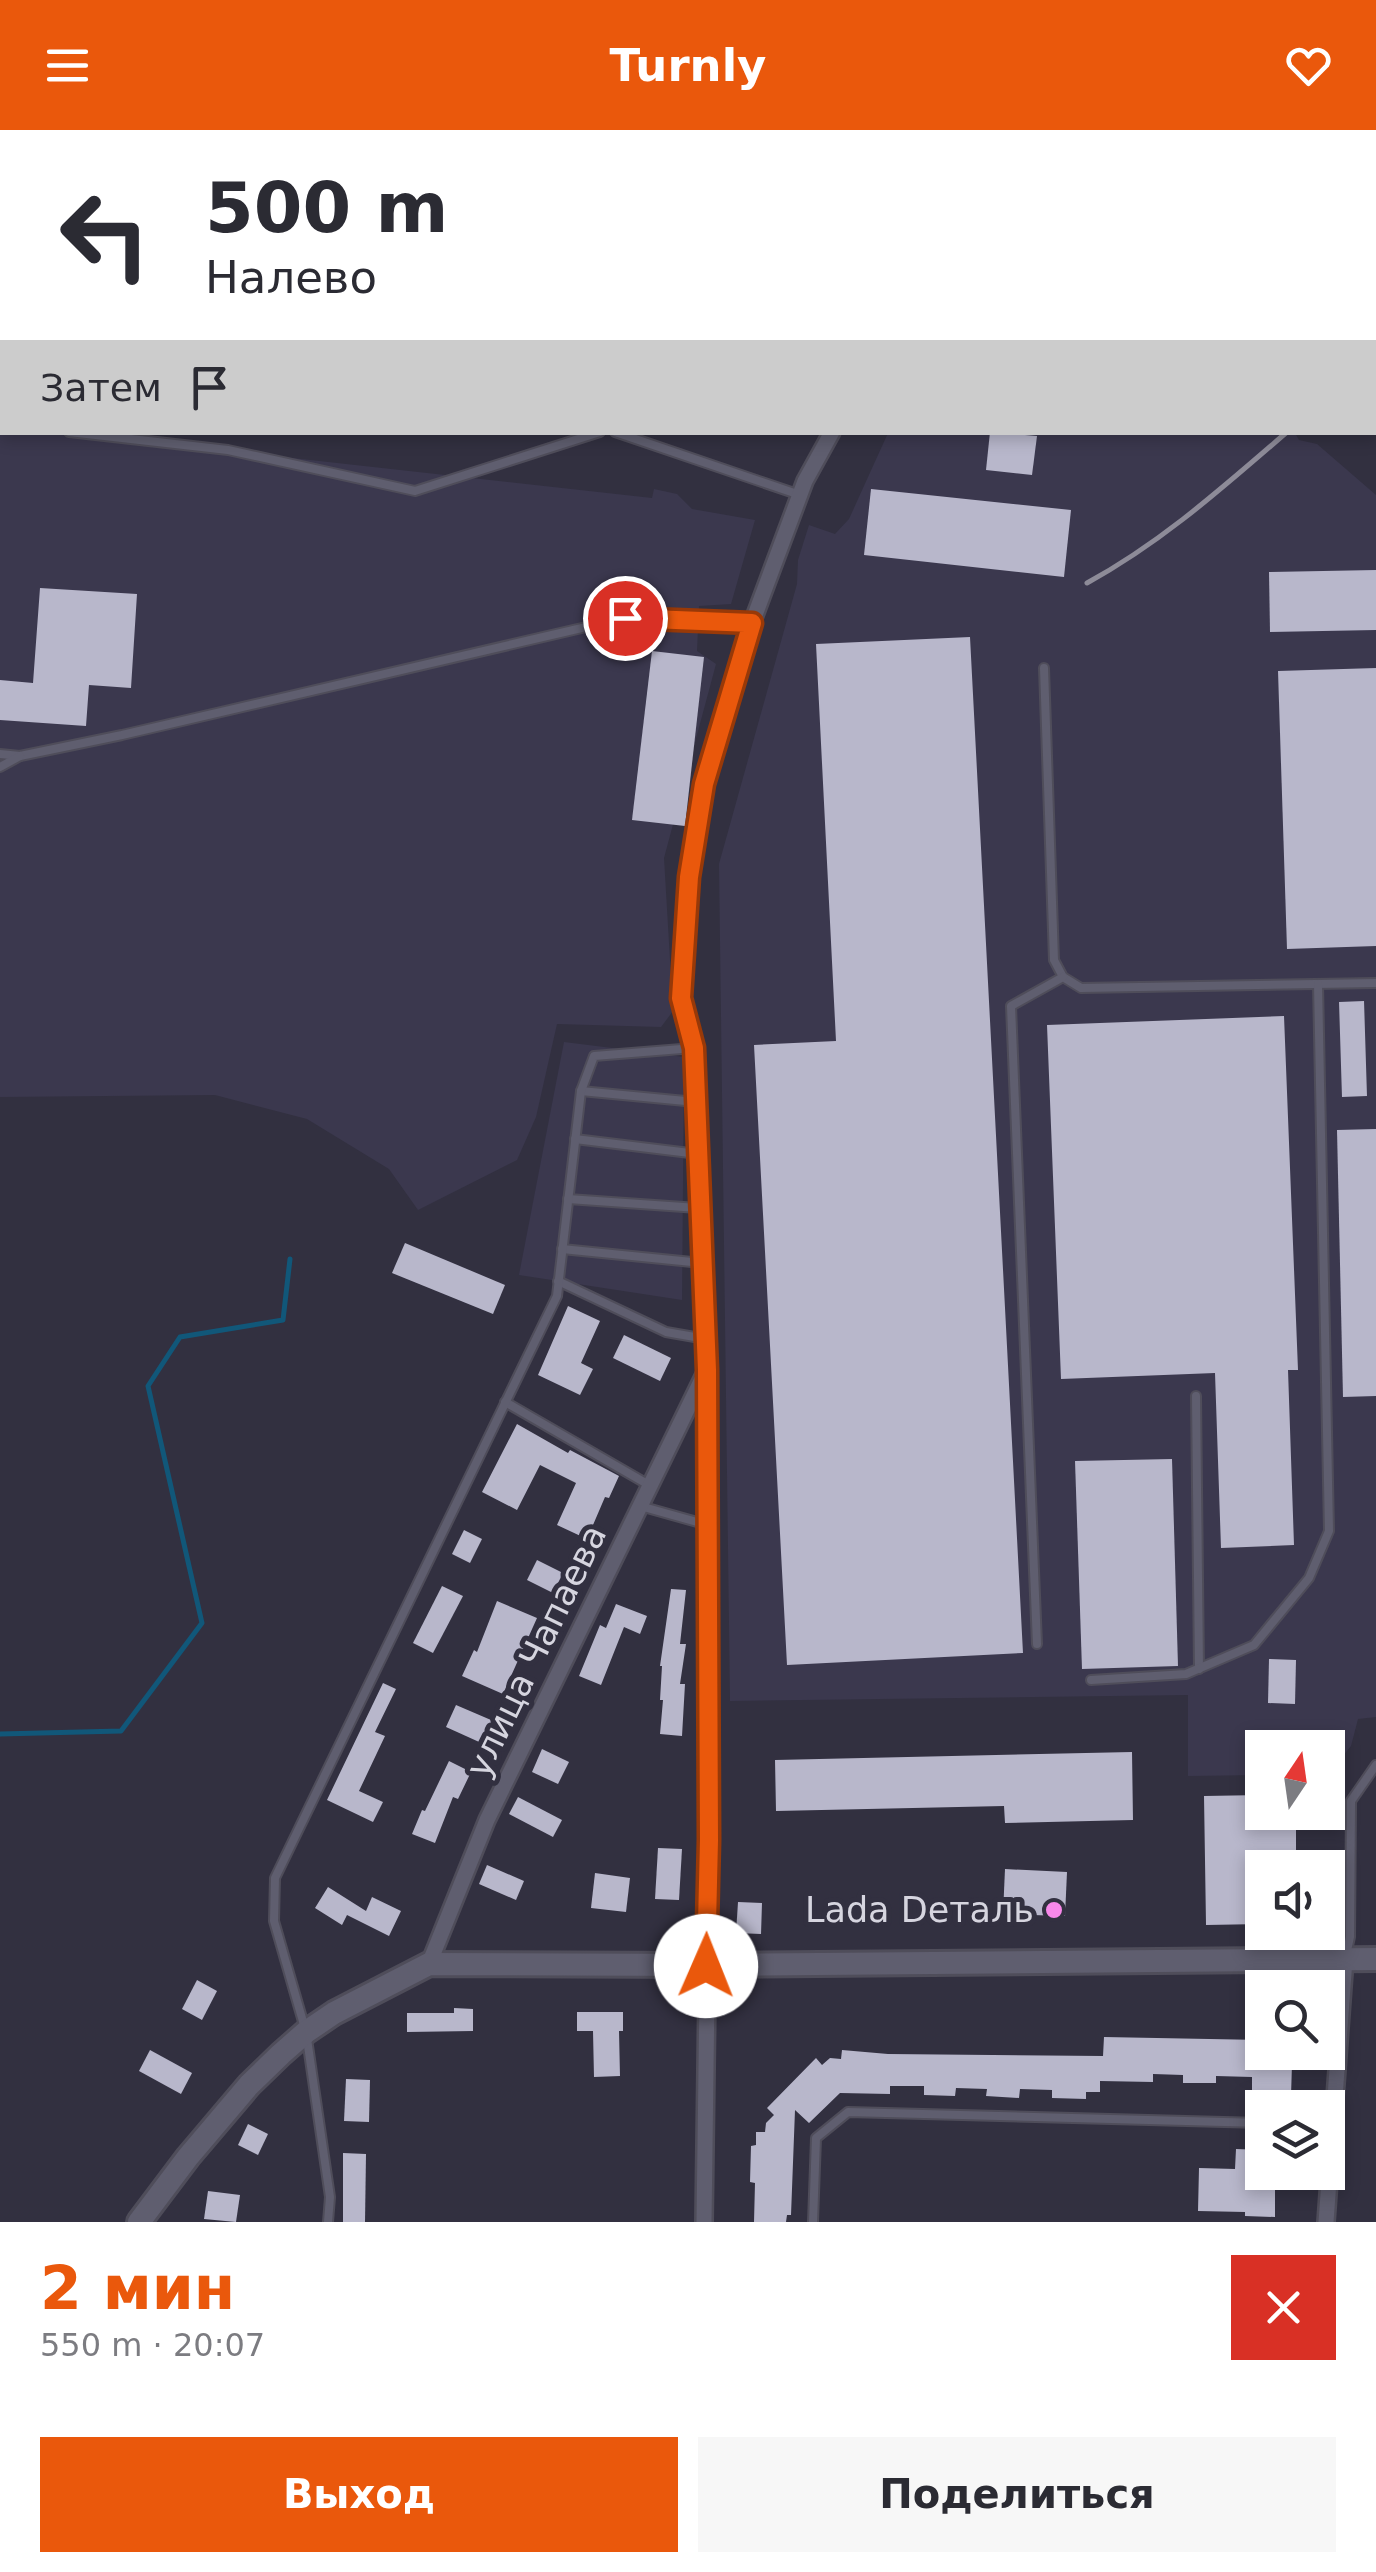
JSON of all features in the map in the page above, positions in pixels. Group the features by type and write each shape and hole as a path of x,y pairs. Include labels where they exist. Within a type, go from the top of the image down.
{"main road":[{"path":"140,2222 188,2157 250,2085 306,2032 334,2012 429,1964 706,1966 1376,1958"}],"street":[{"path":"704,2222 709,1840 707,1370 694,1048 681,998 689,877 704,784 752,623 805,480 830,435"},
{"name":"улица Чапаева","path":"429,1964 487,1820 707,1370"},
{"path":"1334,2090 1346,1959"},
{"path":"1326,2222 1328,2190"}],"lane":[{"path":"95,435 228,450 415,491 591,435"},
{"path":"624,435 800,495"},
{"path":"0,767 20,756 625,618 752,623"},
{"path":"1044,668 1054,960 1063,977 1082,988 1376,983"},
{"path":"0,754 20,756"},
{"path":"1036,1644 1010,1006 1063,977"},
{"path":"1091,1680 1186,1674 1254,1644 1309,1578 1328,1531 1318,984"},
{"path":"328,2222 330,2196 306,2032 274,1921 275,1878 556,1296 581,1091 594,1056 694,1048"},
{"path":"581,1091 696,1102"},
{"path":"576,1139 698,1154"},
{"path":"568,1199 700,1208"},
{"path":"562,1249 702,1263"},
{"path":"558,1282 666,1332 706,1339"},
{"path":"1196,1396 1199,1669"},
{"path":"505,1402 650,1486"},
{"path":"640,1506 708,1524"},
{"path":"1346,1959 1350,1937 1350,1801 1376,1764"},
{"path":"814,2222 816,2138 848,2112 1245,2123"}],"shaded area":[{"path":"0,435 87,435 652,498 654,489 677,494 692,509 755,520 731,604 699,606 697,651 716,664 664,858 673,1011 661,1027 557,1024 536,1117 517,1160 418,1210 389,1169 307,1119 215,1095 0,1097"},
{"path":"887,435 1296,435 1299,440 1317,444 1376,495 1376,1717 1358,1719 1351,1746 1345,1753 1345,1730 1245,1730 1245,1775 1188,1776 1188,1695 730,1701 719,864 797,584 798,560 809,525 835,534 849,519"},
{"path":"564,1042 684,1057 682,1300 519,1275"}],"building":[{"path":"990,435 1037,436 1032,475 986,470"},
{"path":"871,489 1071,510 1064,577 864,555"},
{"path":"1376,570 1376,630 1270,632 1269,572"},
{"path":"40,588 137,594 131,688 89,685 86,726 0,720 0,680 33,683"},
{"path":"970,637 1023,1653 787,1665 754,1045 836,1041 816,644"},
{"path":"652,651 704,657 685,826 632,820"},
{"path":"1376,668 1376,946 1287,949 1278,671"},
{"path":"1364,1001 1367,1096 1342,1097 1339,1002"},
{"path":"1284,1016 1298,1370 1288,1370 1294,1545 1221,1548 1215,1373 1061,1379 1047,1025"},
{"path":"1376,1129 1376,1396 1343,1397 1337,1130"},
{"path":"405,1243 505,1285 493,1314 392,1273"},
{"path":"568,1306 600,1321 581,1363 593,1369 580,1395 538,1375"},
{"path":"624,1335 671,1358 660,1381 613,1358"},
{"path":"517,1424 619,1476 587,1539 557,1525 576,1483 540,1465 517,1510 482,1492"},
{"path":"1172,1459 1178,1666 1082,1669 1075,1461"},
{"path":"464,1530 482,1539 470,1563 452,1554"},
{"path":"537,1560 563,1573 553,1593 527,1580"},
{"path":"442,1586 463,1596 433,1653 413,1643"},
{"path":"671,1589 686,1590 680,1644 686,1644 680,1684 685,1684 682,1736 660,1734 660,1666"},
{"path":"497,1601 537,1618 503,1694 462,1676 474,1650 477,1652"},
{"path":"616,1604 647,1616 640,1634 624,1627 601,1685 579,1676 600,1625 606,1628"},
{"path":"1269,1659 1296,1660 1295,1704 1268,1703"},
{"path":"383,1683 396,1689 375,1732 385,1736 359,1791 383,1802 373,1822 327,1800"},
{"path":"456,1705 498,1723 488,1746 446,1727"},
{"path":"542,1749 569,1762 558,1784 532,1772"},
{"path":"1132,1752 1133,1820 1005,1823 1004,1806 776,1811 775,1760"},
{"path":"449,1761 471,1772 458,1799 453,1797 435,1843 412,1834"},
{"path":"1245,1795 1245,1830 1296,1830 1296,1850 1245,1850 1245,1924 1206,1925 1204,1796"},
{"path":"518,1797 562,1820 553,1837 509,1814"},
{"path":"658,1848 682,1849 679,1900 655,1899"},
{"path":"487,1865 524,1881 516,1900 479,1884"},
{"path":"1005,1869 1067,1872 1065,1916 1003,1914"},
{"path":"595,1873 630,1878 626,1912 591,1908"},
{"path":"328,1887 366,1911 372,1897 401,1911 389,1936 347,1915 342,1925 315,1908"},
{"path":"738,1902 762,1903 761,1934 736,1933"},
{"path":"197,1980 217,1991 202,2020 182,2009"},
{"path":"454,2008 473,2009 473,2031 407,2032 407,2013 454,2013"},
{"path":"577,2012 623,2012 623,2031 619,2031 620,2076 594,2077 593,2031 577,2031"},
{"path":"1104,2037 1245,2040 1245,2070 1292,2070 1291,2090 1252,2090 1252,2077 1216,2076 1216,2083 1183,2083 1183,2075 1153,2074 1153,2082 1100,2081 1100,2092 1086,2092 1086,2099 1052,2098 1052,2090 1020,2089 1019,2098 986,2096 987,2089 956,2088 955,2096 924,2095 924,2086 890,2086 890,2094 840,2093 809,2123 795,2110 791,2215 787,2215 786,2222 754,2222 755,2183 750,2182 751,2146 756,2145 756,2132 765,2132 766,2123 774,2115 767,2108 816,2058 822,2065 830,2058 841,2059 842,2050 1103,2056"},
{"path":"150,2050 192,2073 181,2094 139,2071"},
{"path":"346,2079 370,2080 369,2122 344,2121"},
{"path":"248,2124 268,2134 258,2155 238,2145"},
{"path":"1236,2149 1245,2149 1245,2190 1275,2190 1275,2217 1198,2211 1199,2168 1235,2169"},
{"path":"343,2153 366,2154 365,2222 343,2222"},
{"path":"208,2191 240,2195 236,2222 204,2219"}],"waterway":[{"path":"0,1734 121,1731 202,1623 148,1386 180,1337 283,1320 290,1259"}],"railway":[{"path":"1087,583 1166,532 1284,435"}],"place":[{"name":"Lada Dеталь","path":"1054,1910"}],"route":[{"path":"625,618 752,623 704,784 689,877 681,998 694,1048 707,1370 706,1966"}]}
